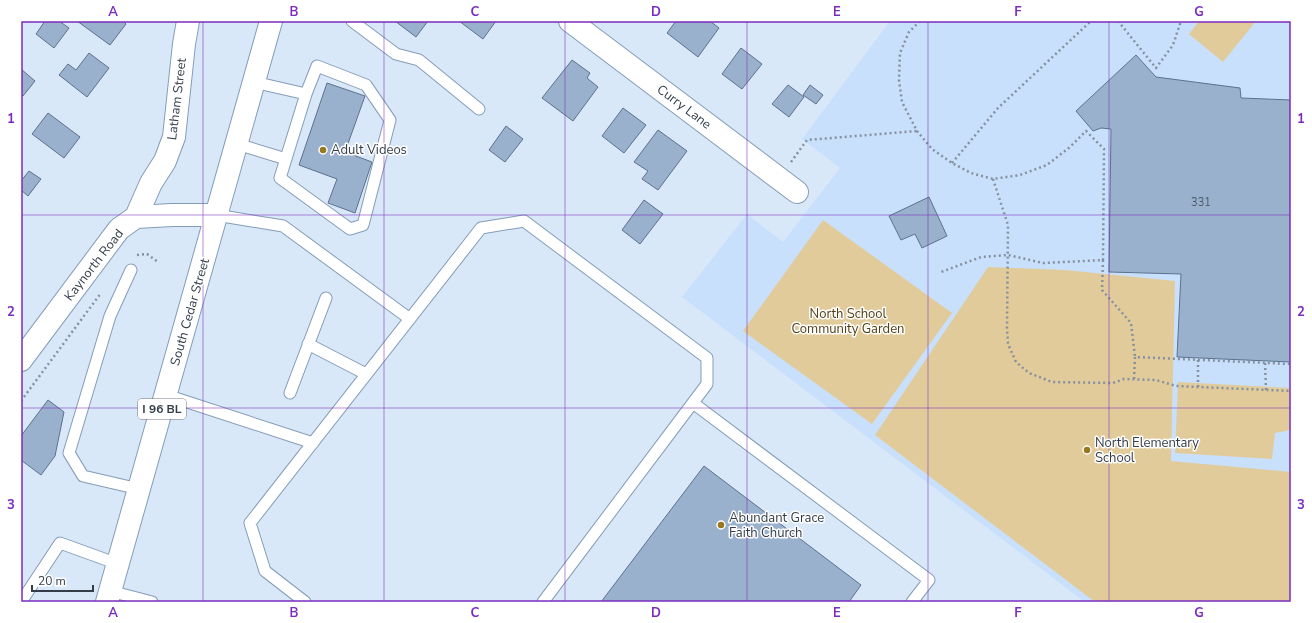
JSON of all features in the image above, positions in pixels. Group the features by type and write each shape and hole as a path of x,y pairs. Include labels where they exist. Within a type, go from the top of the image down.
{"street":[{"name":"Latham Street","path":"136,217 151,183 165,160 174,137 184,44 188,21"},
{"name":"South Cedar Street","path":"109,596 271,21"},
{"name":"Curry Lane","path":"570,21 797,192"},
{"path":"136,217 216,215"},
{"name":"Kaynorth Road","path":"21,360 120,229 136,217"}],"lane":[{"path":"352,21 396,54 418,60 479,109"},
{"path":"317,66 366,85 390,120 364,225 350,229 280,178 306,94 317,66"},
{"path":"254,82 306,94"},
{"path":"237,144 286,159"},
{"path":"216,215 283,226 410,319"},
{"path":"305,602 265,571 250,524 480,228 524,222 707,358 707,384 543,602"},
{"path":"131,270 110,316 69,453 83,476 139,489"},
{"path":"290,393 326,298"},
{"path":"308,344 366,374"},
{"path":"166,395 313,443"},
{"path":"693,403 929,580 912,602"},
{"path":"21,602 60,543 118,564"},
{"path":"109,596 152,602"}],"path":[{"path":"920,21 909,32 900,54 899,80 902,102 917,130 932,149 952,163 972,173 993,179 1020,176 1047,165 1086,131 1104,149 1102,290 1131,323 1135,357 1134,379"},
{"path":"952,163 998,108 1091,21"},
{"path":"1118,21 1156,68 1173,45 1181,21"},
{"path":"786,168 807,140 917,130"},
{"path":"993,179 1008,225 1008,344 1016,362 1030,373 1052,382 1113,384 1124,379 1134,379 1156,380 1176,386 1291,390"},
{"path":"134,255 147,254 158,262"},
{"path":"941,272 981,258 1008,255 1043,263 1103,260"},
{"path":"21,400 104,289"},
{"path":"1135,357 1291,364"},
{"path":"1198,360 1198,387"},
{"path":"1266,363 1266,390"}],"shaded area":[{"name":"North Elementary School","path":"890,21 1291,21 1291,602 1085,602 682,297 747,214 783,242 840,168 802,139"}],"green space":[{"path":"1199,21 1256,21 1223,62 1189,34"},
{"name":"North School Community Garden","path":"823,220 952,313 872,424 743,331"},
{"path":"988,267 1065,270 1175,281 1171,461 1291,472 1291,602 1095,602 875,435"},
{"path":"1178,382 1291,388 1291,430 1275,433 1272,459 1175,453"}],"building":[{"path":"45,21 59,21 69,28 54,48 36,34"},
{"path":"77,21 123,21 126,24 110,45"},
{"path":"395,21 428,21 416,37"},
{"path":"459,21 496,21 483,39"},
{"path":"676,21 710,21 719,28 698,57 667,33"},
{"path":"741,48 762,64 742,89 722,74"},
{"path":"89,53 109,68 87,97 59,75 68,64 76,70"},
{"path":"1136,55 1156,77 1240,88 1241,98 1291,100 1291,362 1177,357 1181,274 1109,272 1111,129 1101,128 1093,131 1076,111"},
{"path":"572,60 590,73 587,78 598,87 573,121 542,98"},
{"path":"21,69 35,81 23,96 21,94"},
{"path":"327,83 365,96 345,152 372,162 355,213 328,203 337,179 299,165"},
{"path":"788,85 804,97 789,117 772,104"},
{"path":"810,85 823,95 816,104 803,95"},
{"path":"623,108 646,125 624,153 602,136"},
{"path":"48,113 80,137 64,158 32,134"},
{"path":"506,126 523,139 505,162 489,150"},
{"path":"658,130 687,151 658,190 642,179 648,171 634,162"},
{"path":"29,171 41,179 28,196 21,190 21,181"},
{"path":"929,197 947,236 922,248 915,234 901,240 889,216"},
{"path":"644,200 663,214 640,244 622,230"},
{"path":"48,400 64,412 55,456 41,475 21,460 21,436"},
{"name":"Abundant Grace Faith Church","path":"704,466 861,585 849,602 601,602"}],"place":[{"name":"Adult Videos","path":"323,150"},
{"name":"North Elementary School","path":"1087,450"},
{"name":"Abundant Grace Faith Church","path":"721,525"}]}
